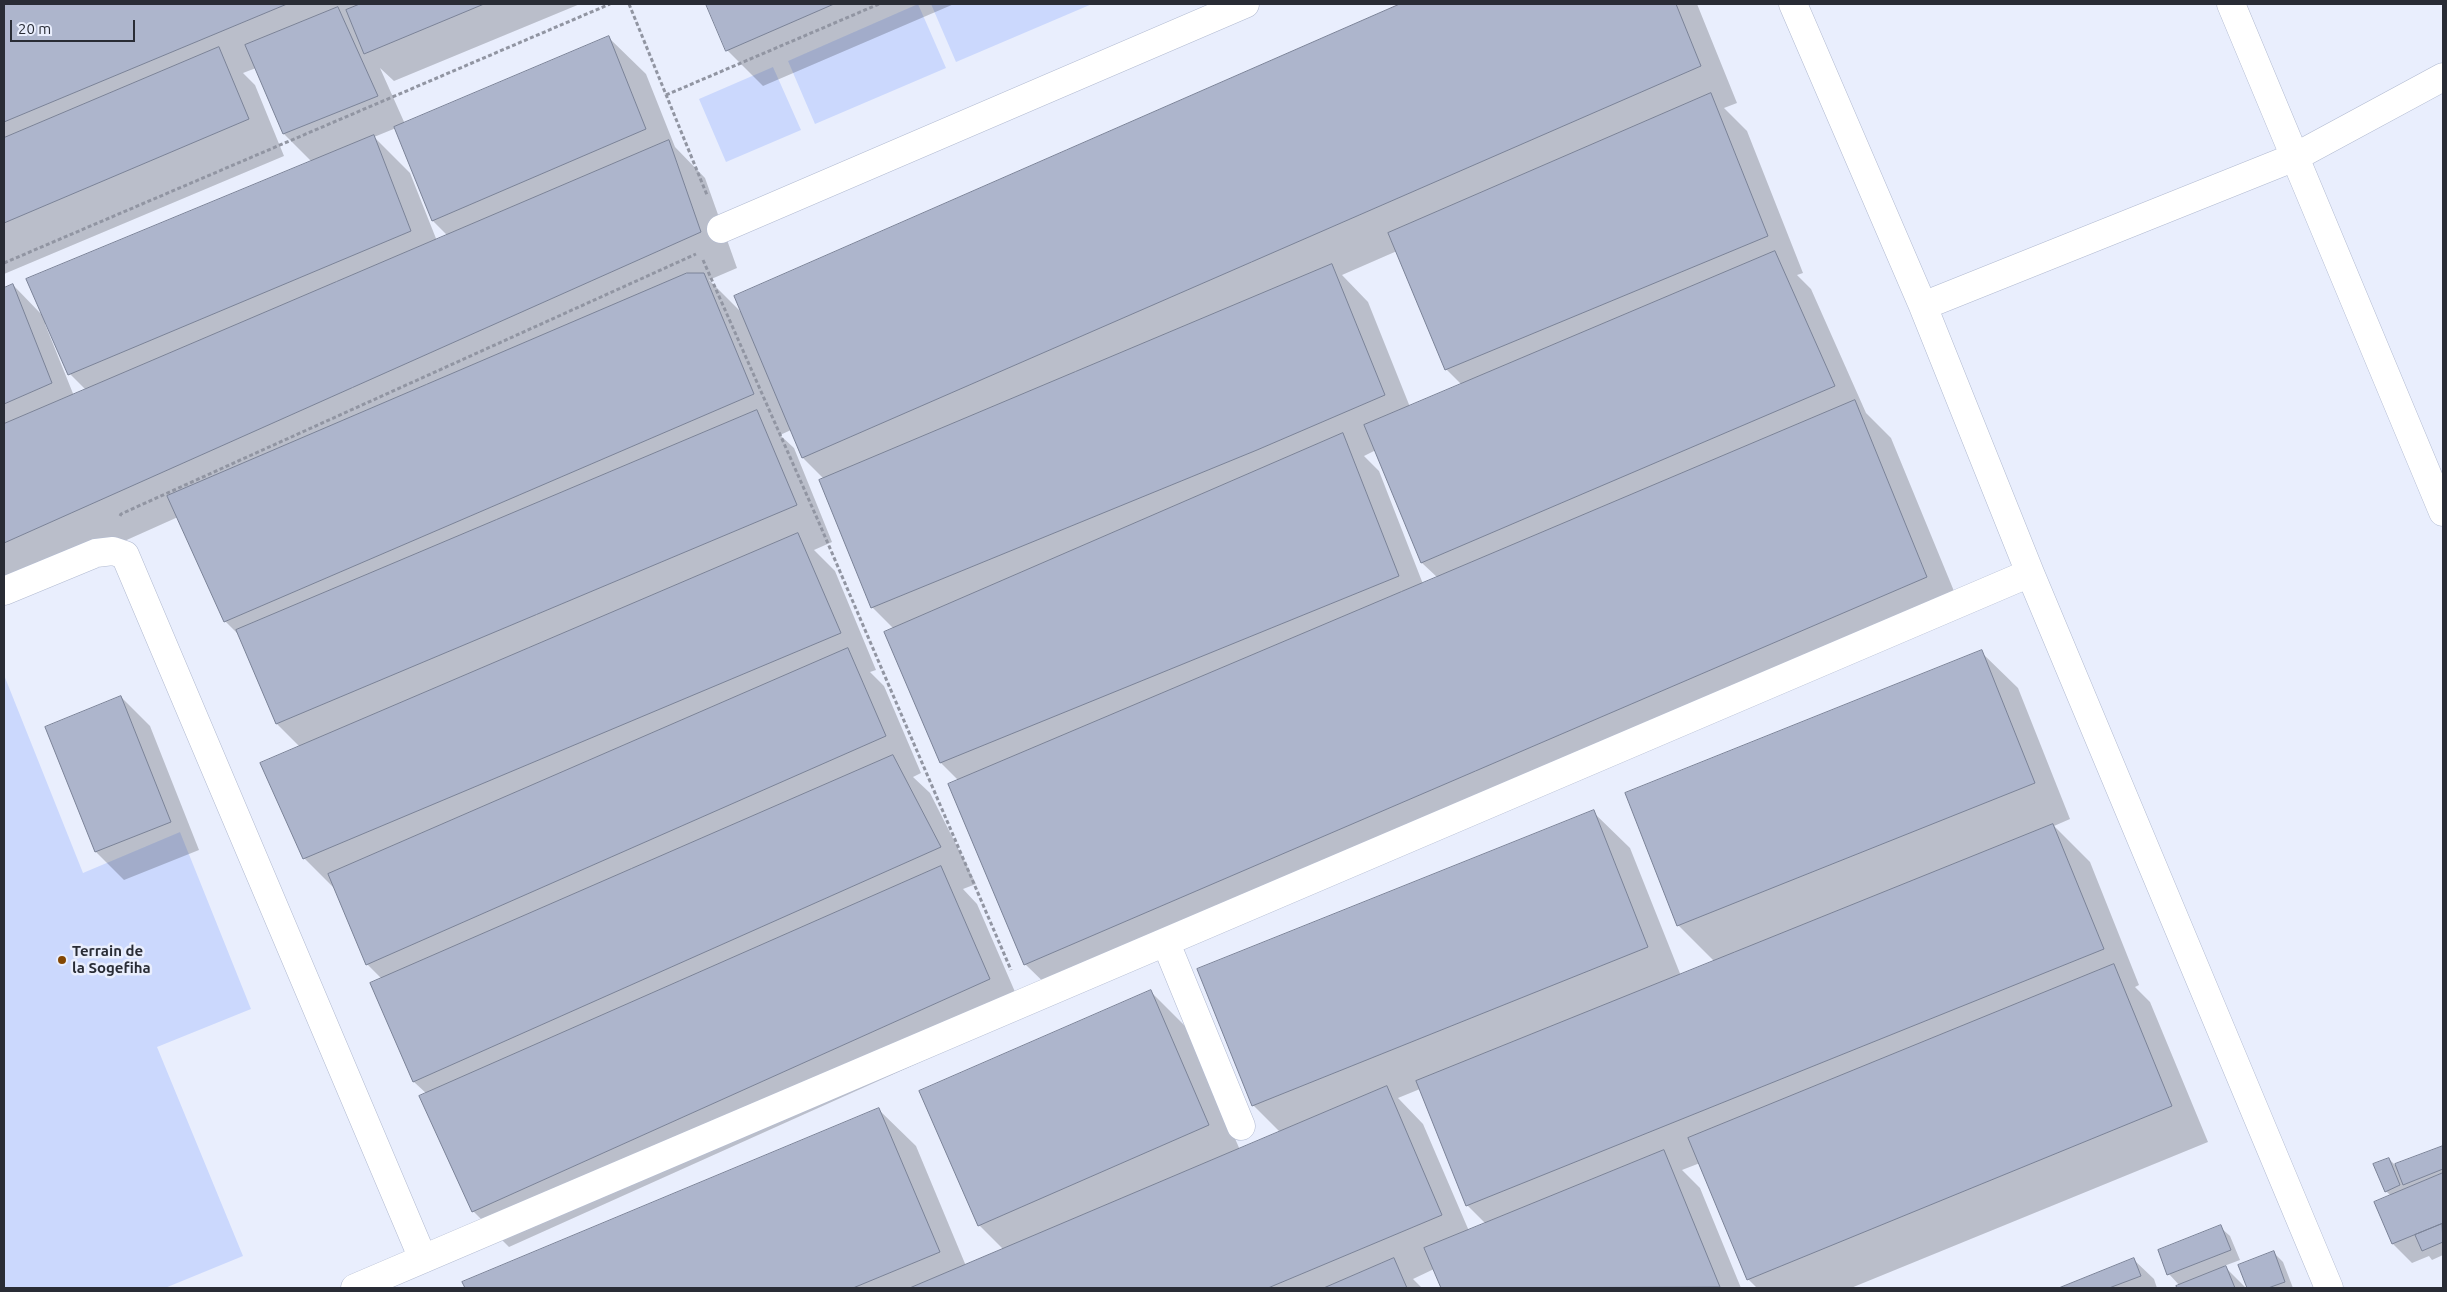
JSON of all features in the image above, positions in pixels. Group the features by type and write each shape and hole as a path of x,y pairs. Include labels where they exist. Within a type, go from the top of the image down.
{"street":[{"path":"721,228 1245,4"},
{"path":"1793,4 1923,306 2030,573 2329,1288"},
{"path":"2231,4 2443,512"},
{"path":"1923,306 2295,157 2443,76"},
{"path":"4,591 96,553 113,551 125,555 423,1259"},
{"path":"355,1288 1025,1004 2030,573"},
{"path":"1166,943 1241,1126"}],"path":[{"path":"4,262 610,4"},
{"path":"629,4 721,228"},
{"path":"666,94 879,4"},
{"path":"113,551 121,514 700,252 820,525 1025,1004"}],"shaded area":[{"path":"918,4 946,68 815,124 788,61"},
{"path":"931,4 1092,4 956,62"},
{"path":"773,67 801,130 726,162 699,99"},
{"name":"Terrain de la Sogefiha","path":"4,675 83,873 180,832 251,1009 157,1047 243,1256 165,1288 4,1288"}],"building":[{"path":"4,4 287,4 4,122"},
{"path":"360,4 484,4 364,54 346,10"},
{"path":"706,4 834,4 726,51"},
{"path":"1400,4 1676,4 1701,66 802,458 734,296"},
{"path":"338,7 378,96 283,134 245,45"},
{"path":"609,36 646,129 432,221 394,127"},
{"path":"219,47 249,119 4,223 4,138"},
{"path":"1711,93 1768,236 1445,370 1388,233"},
{"path":"374,135 411,231 68,375 26,279"},
{"path":"669,140 701,232 4,543 4,424"},
{"path":"1775,251 1835,386 1421,563 1364,425"},
{"path":"1332,264 1385,395 1257,450 871,608 819,480"},
{"path":"687,273 704,273 754,394 224,622 167,496"},
{"path":"13,284 52,383 4,404 4,288"},
{"path":"1855,400 1927,577 1024,965 948,784"},
{"path":"757,410 797,505 276,724 236,630"},
{"path":"1343,433 1399,576 940,763 884,632"},
{"path":"798,533 841,633 303,859 260,763"},
{"path":"848,648 886,736 366,965 328,874"},
{"path":"1982,650 2035,783 1677,926 1625,793"},
{"path":"121,696 171,822 95,852 45,727"},
{"path":"893,755 941,847 413,1082 370,983"},
{"path":"1594,810 1648,947 1252,1106 1197,969"},
{"path":"2053,824 2104,949 1466,1206 1416,1081"},
{"path":"941,866 990,979 472,1212 419,1096"},
{"path":"2114,964 2172,1106 1747,1280 1688,1138"},
{"path":"1151,990 1209,1125 978,1226 919,1091"},
{"path":"1387,1086 1442,1215 1268,1288 910,1288"},
{"path":"879,1108 940,1252 853,1288 465,1288 462,1282"},
{"path":"2443,1146 2443,1169 2403,1185 2395,1164"},
{"path":"1664,1150 1720,1287 1441,1288 1424,1248"},
{"path":"2389,1158 2400,1185 2385,1192 2373,1164"},
{"path":"2443,1173 2443,1223 2392,1244 2374,1202"},
{"path":"2442,1224 2443,1242 2422,1251 2415,1235"},
{"path":"2221,1225 2231,1250 2167,1275 2158,1250"},
{"path":"2274,1251 2285,1282 2268,1288 2247,1288 2238,1265"},
{"path":"1394,1258 1407,1288 1324,1288"},
{"path":"2134,1258 2141,1276 2109,1288 2059,1288"},
{"path":"2226,1266 2235,1288 2177,1288 2176,1286"}],"place":[{"name":"Terrain de la Sogefiha","path":"62,960"}]}
